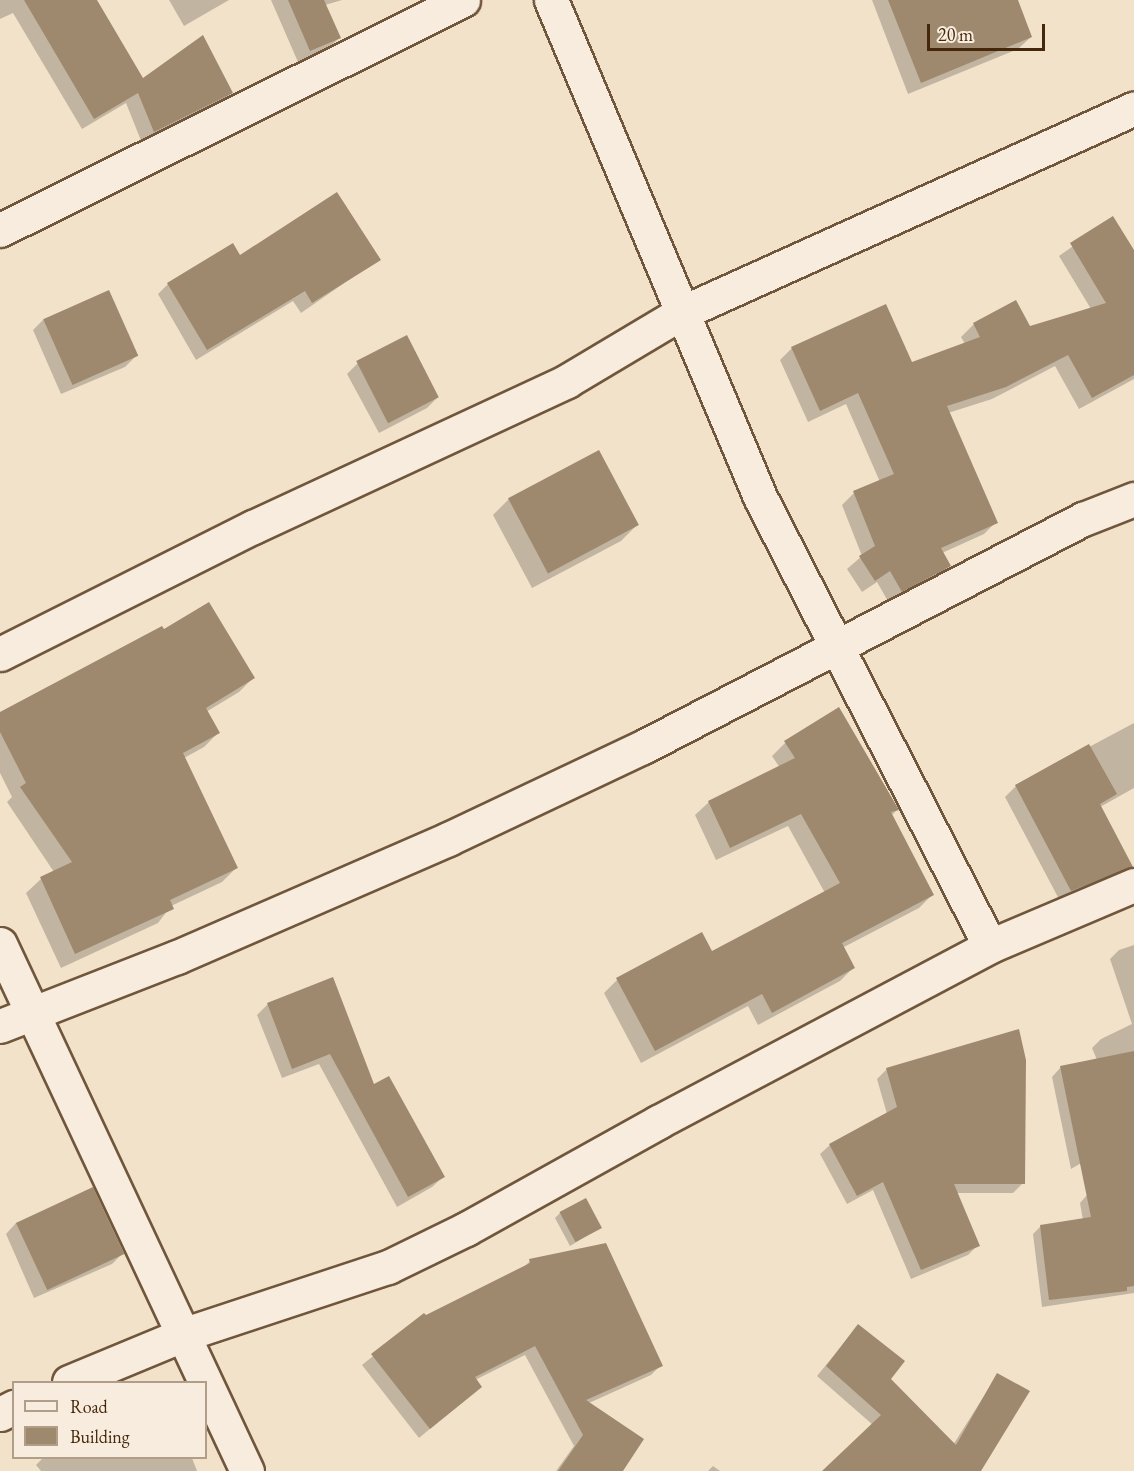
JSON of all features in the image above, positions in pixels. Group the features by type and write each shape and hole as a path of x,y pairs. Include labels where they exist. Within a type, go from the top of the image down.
{"street":[{"path":"0,230 463,0"},
{"path":"550,0 760,497 838,644 990,946"},
{"path":"0,654 253,527 567,381 681,313 1134,108"},
{"path":"0,1026 177,957 448,839 643,747 1083,519 1134,499"},
{"path":"74,1381 185,1334 388,1267 466,1229 658,1122 990,946 1134,885"},
{"path":"0,944 34,1011 206,1381"},
{"path":"207,1383 247,1471"}],"building":[{"path":"24,0 97,0 143,78 203,35 233,93 154,132 138,93 94,119"},
{"path":"288,0 324,0 341,38 310,51"},
{"path":"888,0 1018,0 1032,37 921,83"},
{"path":"337,192 381,260 312,303 305,291 207,350 167,283 233,243 240,255"},
{"path":"1113,216 1134,250 1134,375 1092,398 1068,355 1006,387 947,406 998,523 941,548 951,566 902,592 890,571 875,581 859,556 875,546 853,491 894,474 858,393 820,411 791,347 886,304 912,362 980,337 973,323 1016,300 1030,326 1106,303 1070,243"},
{"path":"109,290 138,356 73,385 43,319"},
{"path":"407,335 439,397 388,423 356,361"},
{"path":"599,450 639,525 548,573 508,498"},
{"path":"209,602 255,678 206,708 220,733 183,753 238,868 170,900 174,909 75,954 40,877 72,862 20,787 26,783 0,732 0,712 162,626 164,629"},
{"path":"839,707 899,810 891,812 934,895 842,943 855,968 772,1013 762,994 655,1051 616,978 702,932 712,951 840,883 801,814 730,848 708,801 795,758 784,741"},
{"path":"1089,744 1117,794 1100,804 1133,867 1071,891 1015,785"},
{"path":"333,977 374,1084 389,1076 445,1177 408,1197 330,1054 292,1069 267,1003"},
{"path":"1019,1029 1026,1060 1025,1184 954,1184 980,1246 921,1270 883,1182 857,1196 829,1144 897,1107 886,1068"},
{"path":"1134,1051 1134,1286 1127,1287 1127,1291 1049,1300 1040,1225 1091,1217 1060,1066"},
{"path":"93,1187 124,1254 47,1290 16,1223"},
{"path":"586,1198 602,1228 575,1242 560,1212"},
{"path":"606,1243 663,1366 586,1400 644,1439 623,1471 558,1471 583,1435 535,1346 475,1377 482,1387 430,1429 371,1354 424,1313 426,1315 530,1263 529,1259"},
{"path":"858,1324 905,1361 891,1379 956,1445 997,1373 1030,1391 981,1471 822,1471 881,1415 826,1366"}]}
